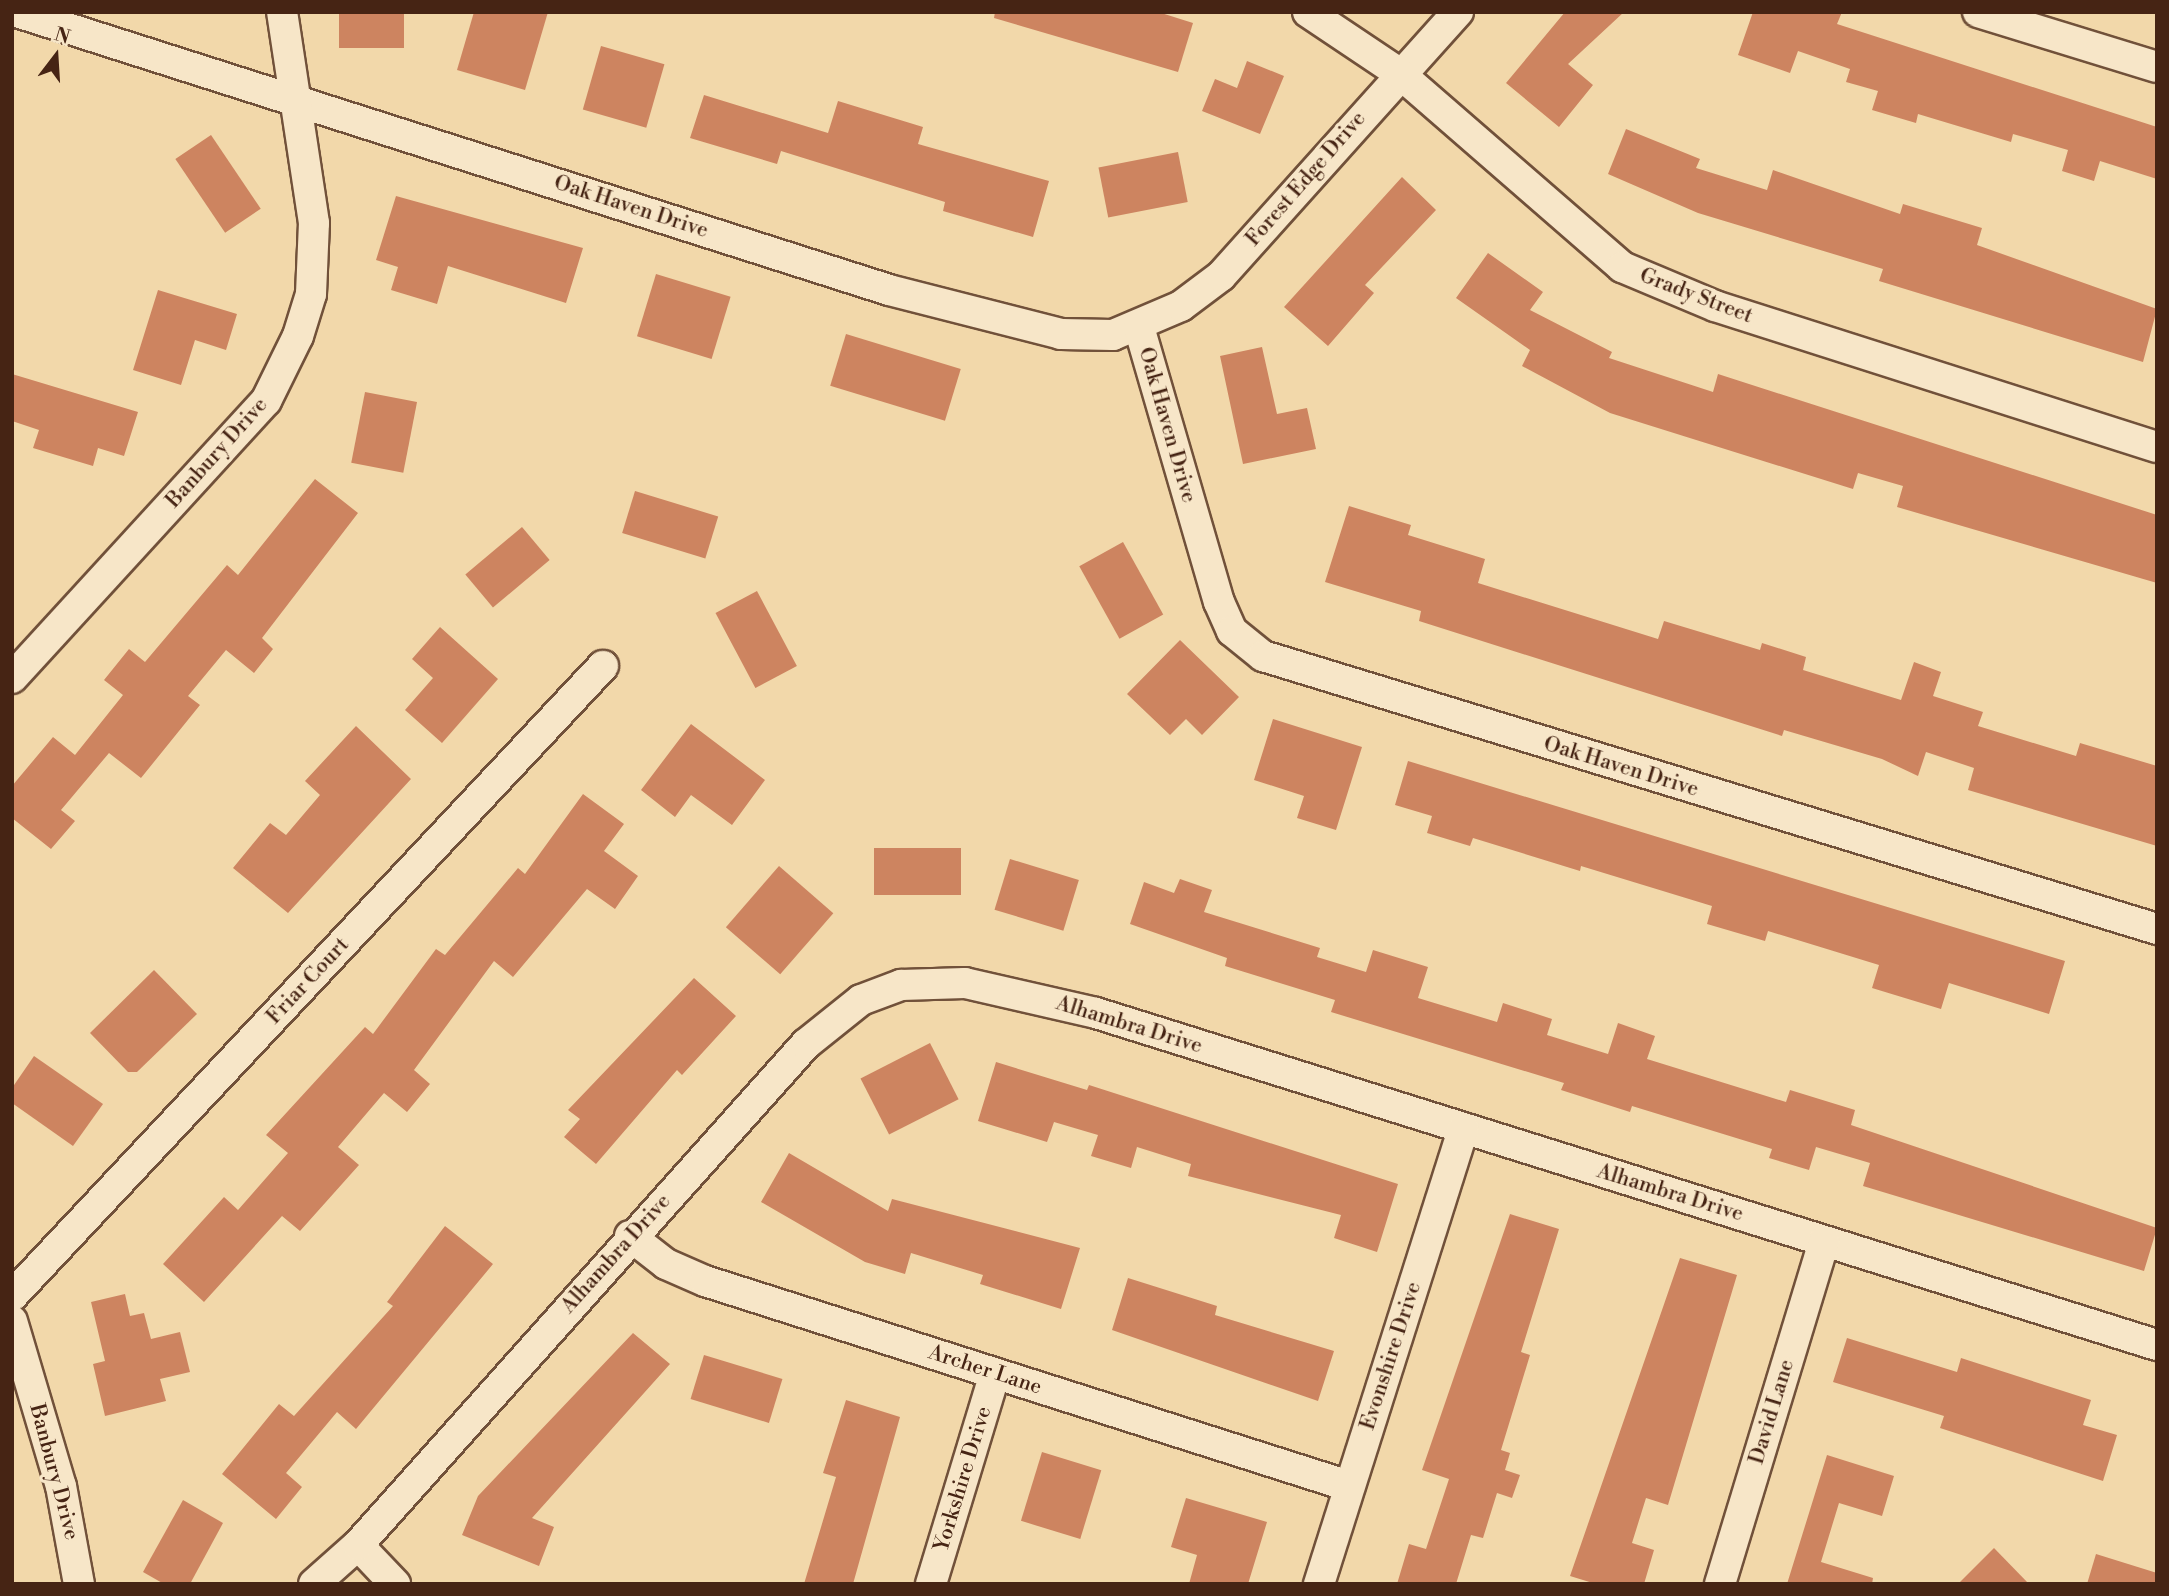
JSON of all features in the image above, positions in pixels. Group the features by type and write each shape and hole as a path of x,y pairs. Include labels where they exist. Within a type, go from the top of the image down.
{"street":[{"name":"Oak Haven Drive","path":"17,12 1009,323 1061,334 1113,335 1139,327 1219,602 1232,631 1264,656 2157,929"},
{"name":"Banbury Drive","path":"12,678 266,401 284,370 311,294 314,261 282,12"},
{"name":"Grady Street","path":"1308,12 1399,73 1622,267 1715,306 2157,447"},
{"name":"Forest Edge Drive","path":"1139,327 1222,276 1399,73 1458,12"},
{"path":"1978,12 2157,66"},
{"name":"Friar Court","path":"12,1296 603,666"},
{"name":"Alhambra Drive","path":"314,1584 358,1545 630,1236 806,1044 861,1000 901,985 965,983 1013,991 1464,1128 2157,1345"},
{"name":"Evonshire Drive","path":"1319,1584 1464,1128"},
{"name":"Archer Lane","path":"630,1236 666,1264 705,1281 1349,1486"},
{"name":"David Lane","path":"1720,1584 1824,1241"},
{"name":"Banbury Drive","path":"12,1321 61,1486 79,1584"},
{"name":"Yorkshire Drive","path":"931,1584 995,1374"},
{"path":"358,1545 395,1584"}],"building":[{"path":"339,12 404,12 404,48 339,48"},
{"path":"474,12 548,12 525,90 457,70"},
{"path":"995,12 1158,12 1193,23 1178,72 994,18"},
{"path":"1565,12 1624,12 1568,64 1593,85 1559,127 1506,83"},
{"path":"1753,12 1842,12 1837,24 2157,127 2157,179 2100,161 2094,181 2062,171 2068,150 2013,134 2011,142 1918,114 1916,123 1872,110 1878,91 1846,82 1850,69 1798,51 1790,73 1738,55"},
{"path":"601,46 664,64 646,128 583,109"},
{"path":"1247,61 1284,76 1260,134 1202,111 1215,79 1237,88"},
{"path":"704,95 828,133 838,101 923,127 918,144 1049,181 1033,237 943,211 945,202 781,151 777,164 690,138"},
{"path":"1626,129 1700,159 1696,168 1767,190 1773,170 1900,214 1903,204 1982,228 1977,245 2157,309 2143,362 1879,281 1883,269 1698,213 1608,174"},
{"path":"211,135 261,209 225,233 175,159"},
{"path":"1178,152 1188,202 1108,218 1098,167"},
{"path":"1402,177 1436,210 1365,285 1374,293 1328,346 1284,307"},
{"path":"396,196 583,248 566,303 448,266 437,304 391,290 398,267 376,260"},
{"path":"1488,253 1543,292 1530,310 1612,352 1609,358 1713,392 1718,374 2157,515 2157,583 1897,507 1903,486 1858,473 1853,489 1610,413 1522,366 1530,350 1456,298"},
{"path":"656,274 731,297 712,359 637,336"},
{"path":"158,290 237,314 226,350 195,340 181,385 133,370"},
{"path":"846,334 961,369 945,421 830,386"},
{"path":"1262,347 1277,414 1307,408 1316,449 1243,464 1220,356"},
{"path":"12,374 138,412 124,456 98,448 93,466 33,448 39,430 12,421"},
{"path":"365,392 417,402 403,473 351,463"},
{"path":"315,479 358,513 262,638 273,649 254,673 226,650 188,696 200,705 141,778 109,753 61,810 75,821 51,849 12,818 12,786 53,737 75,755 123,695 104,680 129,649 145,662 227,565 238,575"},
{"path":"635,491 718,516 705,559 622,533"},
{"path":"1349,506 1411,525 1408,535 1485,559 1478,583 1658,639 1664,621 1760,650 1762,643 1806,657 1803,670 1901,700 1914,662 1941,672 1933,696 1983,712 1978,726 2076,756 2080,743 2157,766 2157,846 1968,790 1974,768 1926,752 1918,776 1882,759 1784,730 1782,736 1419,621 1421,611 1325,582"},
{"path":"522,527 550,560 493,608 465,575"},
{"path":"1123,542 1163,615 1120,639 1079,566"},
{"path":"757,591 797,666 755,688 716,613"},
{"path":"440,627 498,679 442,743 405,710 433,678 412,659"},
{"path":"1180,640 1239,697 1202,735 1186,719 1170,735 1127,694"},
{"path":"1273,719 1362,747 1336,830 1297,818 1304,796 1254,780"},
{"path":"691,724 765,780 732,825 691,795 675,817 641,790"},
{"path":"356,726 411,779 288,913 233,868 270,823 286,835 320,795 305,781"},
{"path":"1408,761 2065,961 2049,1014 1949,983 1941,1009 1872,988 1879,965 1768,931 1765,941 1707,924 1712,906 1581,866 1580,871 1473,838 1470,846 1427,833 1432,816 1395,805"},
{"path":"583,794 624,824 604,851 638,876 615,909 587,889 513,977 494,961 414,1070 430,1084 407,1112 384,1093 338,1147 359,1165 300,1231 282,1216 204,1302 163,1264 224,1197 238,1210 288,1153 266,1135 365,1027 373,1034 436,949 445,955 518,868 525,874"},
{"path":"874,848 961,848 961,895 874,895"},
{"path":"1010,859 1079,880 1063,931 995,910"},
{"path":"779,866 833,913 780,974 726,927"},
{"path":"1180,879 1212,890 1204,912 1320,948 1317,957 1366,972 1373,950 1428,967 1418,998 1497,1022 1503,1003 1552,1019 1547,1035 1608,1054 1618,1023 1655,1036 1647,1059 1786,1102 1790,1090 1855,1110 1851,1125 2157,1228 2144,1271 1863,1186 1870,1163 1816,1147 1809,1170 1769,1158 1772,1149 1632,1106 1630,1112 1561,1090 1564,1083 1331,1012 1335,1000 1225,966 1227,958 1130,924 1144,882 1174,893"},
{"path":"154,970 197,1014 137,1072 128,1072 90,1033"},
{"path":"694,978 736,1016 682,1075 677,1070 596,1164 564,1137 580,1119 568,1110"},
{"path":"930,1043 959,1099 889,1135 861,1078"},
{"path":"34,1056 103,1104 73,1146 12,1103 12,1088"},
{"path":"996,1062 1087,1090 1089,1085 1398,1184 1377,1252 1334,1238 1341,1215 1188,1176 1191,1164 1137,1147 1131,1168 1091,1156 1098,1135 1054,1122 1047,1142 978,1121"},
{"path":"789,1153 888,1211 892,1199 1080,1248 1061,1309 980,1284 983,1275 911,1253 905,1274 865,1262 761,1202"},
{"path":"1510,1214 1559,1229 1521,1352 1530,1355 1501,1450 1510,1453 1505,1470 1520,1475 1512,1498 1497,1493 1483,1538 1471,1535 1456,1584 1397,1584 1409,1544 1426,1549 1449,1479 1422,1470"},
{"path":"445,1226 493,1264 356,1429 337,1412 286,1473 302,1487 276,1519 222,1474 279,1404 294,1416 393,1306 387,1302"},
{"path":"1680,1258 1737,1275 1668,1505 1646,1498 1632,1543 1654,1550 1644,1584 1596,1584 1570,1576"},
{"path":"1128,1278 1217,1306 1215,1315 1334,1351 1318,1401 1112,1330"},
{"path":"125,1294 130,1316 144,1313 151,1339 180,1332 190,1372 160,1379 166,1401 105,1416 93,1364 105,1361 91,1302"},
{"path":"633,1333 670,1364 532,1518 554,1527 539,1566 462,1535 478,1496"},
{"path":"1847,1338 1957,1372 1961,1358 2091,1400 2083,1425 2117,1435 2103,1481 1940,1428 1944,1416 1833,1382"},
{"path":"704,1355 782,1379 769,1423 691,1399"},
{"path":"846,1400 900,1417 853,1584 804,1584 836,1477 823,1473"},
{"path":"1042,1452 1101,1470 1080,1539 1021,1521"},
{"path":"1827,1455 1894,1476 1882,1516 1839,1503 1821,1562 1873,1578 1872,1584 1787,1584"},
{"path":"1186,1498 1267,1522 1248,1584 1189,1584 1197,1555 1171,1547"},
{"path":"183,1500 223,1523 190,1584 164,1584 143,1572"},
{"path":"1994,1548 2029,1584 1958,1584"},
{"path":"2096,1554 2157,1573 2157,1584 2087,1584"}]}
